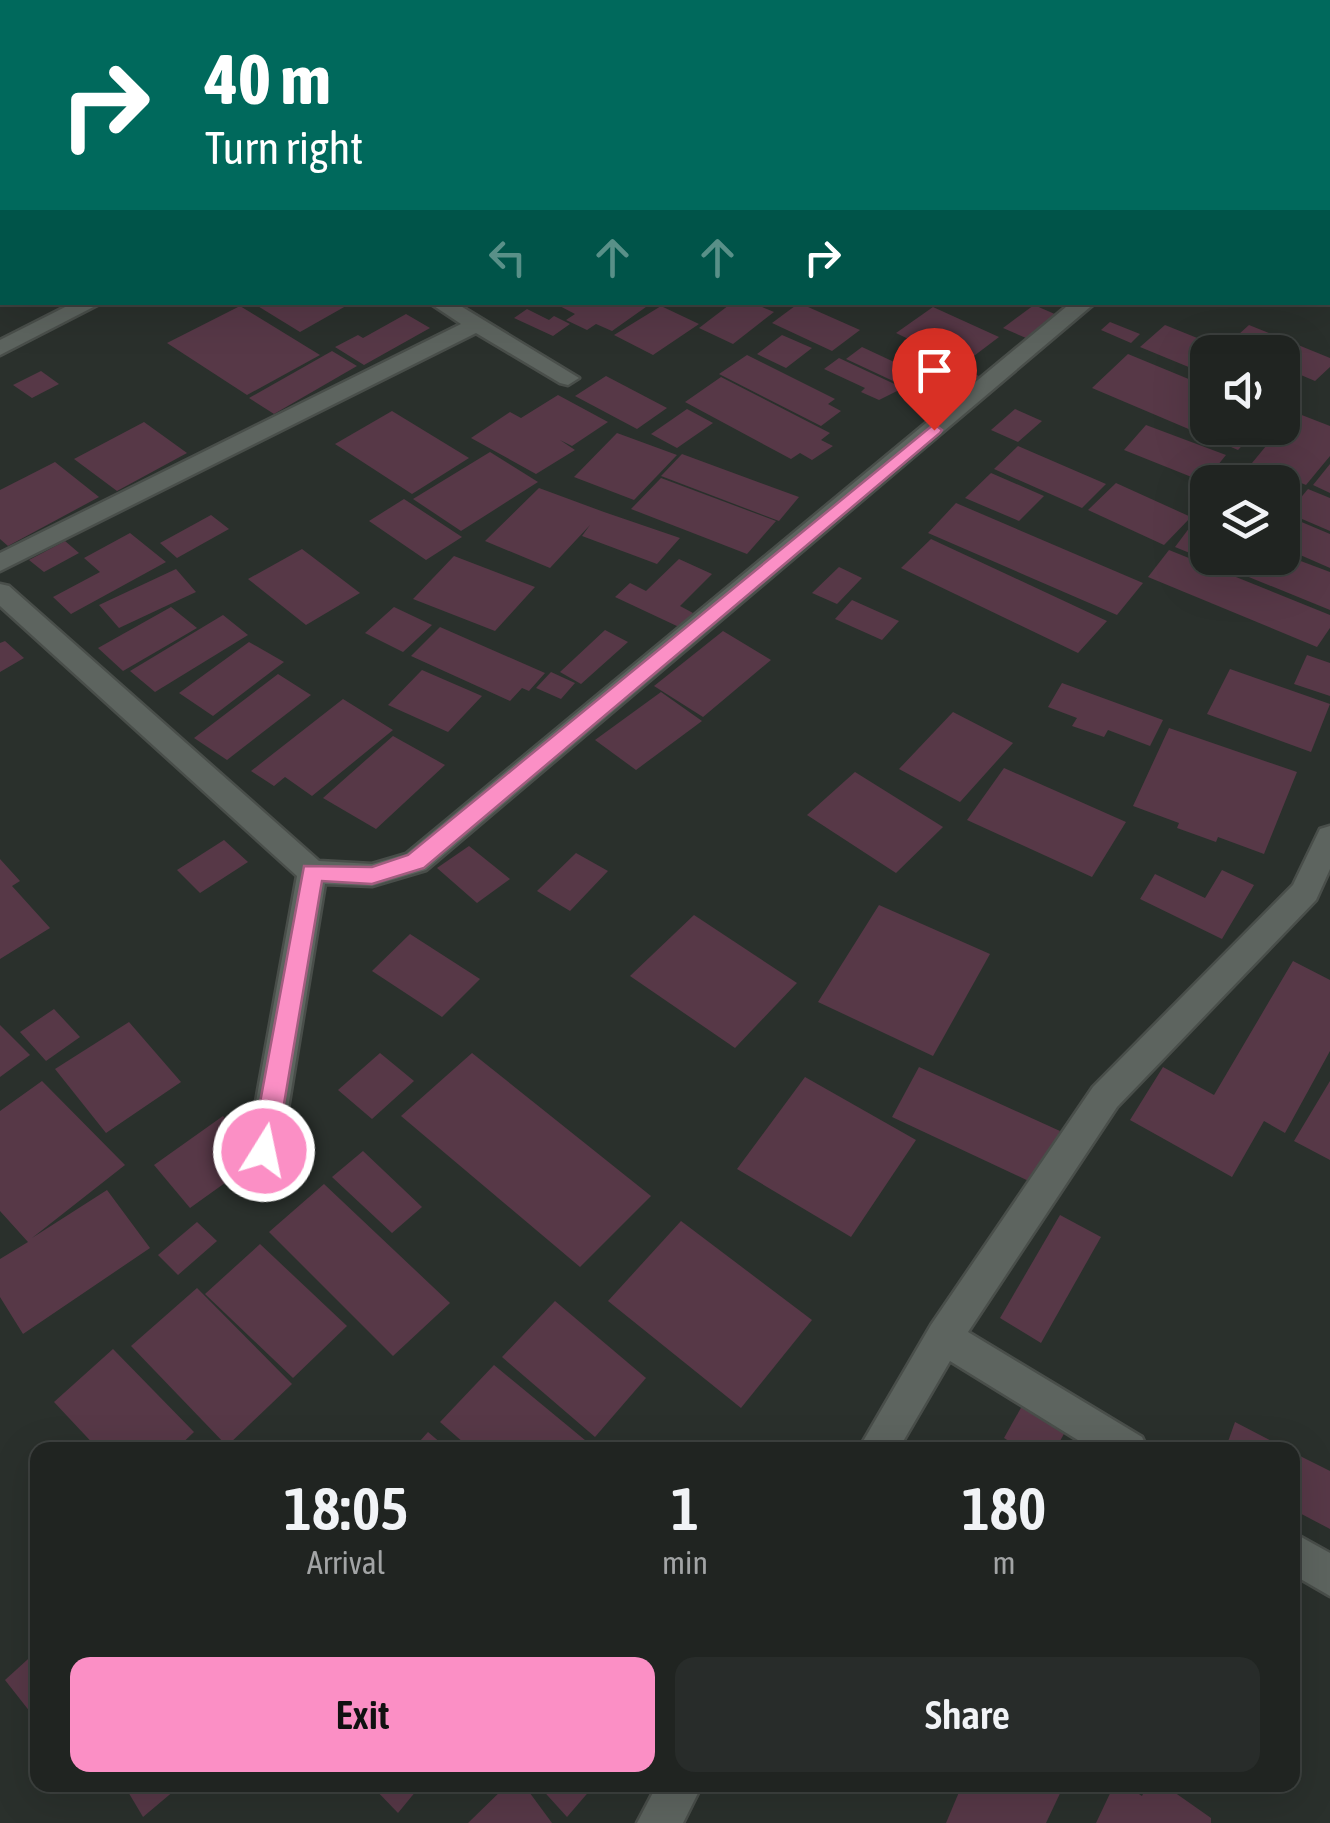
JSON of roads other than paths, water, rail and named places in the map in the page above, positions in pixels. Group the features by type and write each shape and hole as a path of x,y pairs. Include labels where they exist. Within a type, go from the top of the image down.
{"street":[{"path":"0,348 87,305"},
{"path":"443,305 568,378"},
{"path":"0,592 312,872 372,875 416,862 1082,305"},
{"path":"0,563 478,324"},
{"path":"883,1442 944,1337 1105,1096 1317,898 1330,837"},
{"path":"264,1151 312,872"},
{"path":"944,1337 1116,1442"},
{"path":"1300,1557 1330,1576"},
{"path":"658,1823 677,1792"}]}
